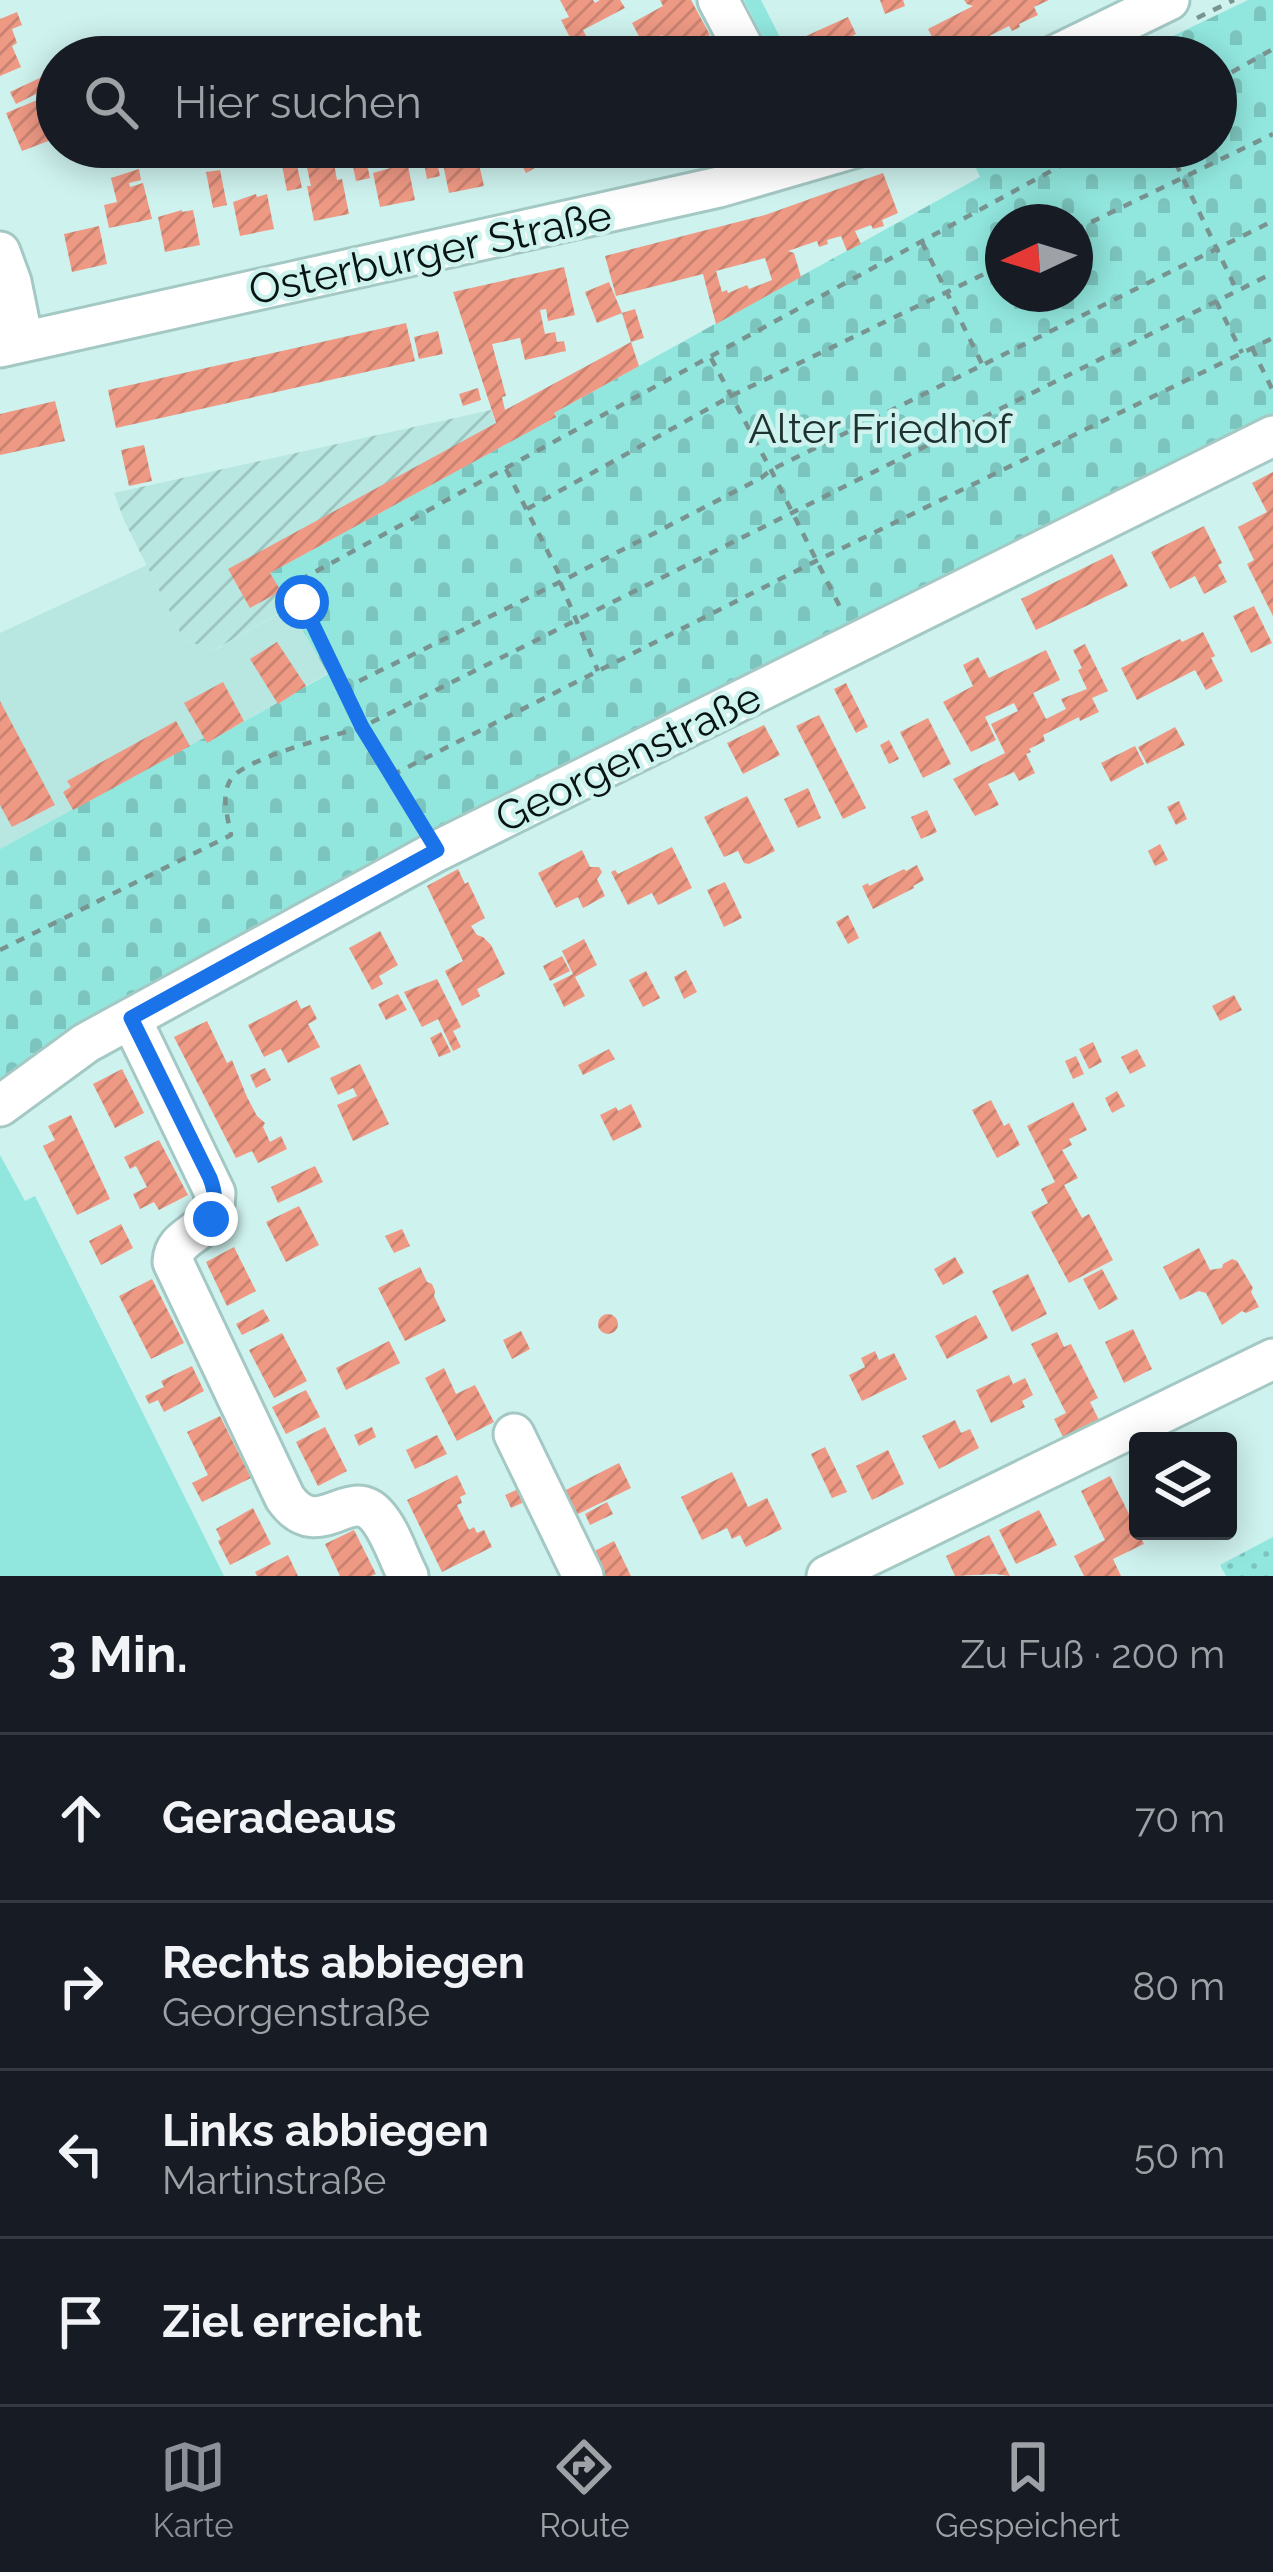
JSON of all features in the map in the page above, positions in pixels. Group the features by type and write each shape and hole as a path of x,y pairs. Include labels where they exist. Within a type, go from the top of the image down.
{"street":[{"path":"718,0 737,36"},
{"path":"1095,36 1169,0"},
{"name":"Osterburger Straße","path":"12,344 679,197 762,168"},
{"path":"0,252 11,282 12,344"},
{"name":"Georgenstraße","path":"0,1106 86,1043 437,850 1273,436"},
{"path":"131,1018 215,1192 211,1219 179,1244 173,1262 285,1498 294,1511 307,1517 356,1506 370,1510 379,1518 408,1576"},
{"path":"827,1576 1273,1359"},
{"path":"514,1434 583,1576"}],"path":[{"path":"1237,70 1273,50"},
{"path":"1237,152 1273,134"},
{"path":"437,850 343,689 302,602 298,588 302,579 1057,168"},
{"path":"1178,168 1237,291"},
{"path":"1093,221 1203,168"},
{"path":"343,689 1273,221"},
{"path":"922,242 983,366"},
{"path":"0,950 231,835 225,795 232,777 248,764 362,727 1273,273"},
{"path":"526,509 733,395 985,274"},
{"path":"1216,301 1242,353"},
{"path":"392,776 816,561 1273,338"},
{"path":"1252,348 1273,391"},
{"path":"710,358 842,611"},
{"path":"505,468 558,572 598,671"}],"shaded area":[{"path":"491,410 503,446 271,572 290,607 214,650 184,640 114,493"},
{"path":"147,565 184,640 215,650 290,607 328,673 207,743 204,739 0,849 0,633"}],"green space":[{"path":"744,0 761,0 779,36 762,36"},
{"name":"Alter Friedhof","path":"1248,0 1273,0 1273,423 0,1084 0,849 328,674 270,573 555,417 554,413 980,177 976,168 1237,168 1237,36 1173,36"},
{"path":"0,1155 25,1201 35,1196 224,1576 0,1576"},
{"path":"1273,1537 1273,1576 1226,1576 1220,1565"}],"building":[{"path":"560,0 620,0 625,8 583,30 586,36 569,36 561,20 569,17"},
{"path":"660,0 691,0 710,35 639,36 632,23 663,6"},
{"path":"880,0 903,0 905,6 885,14"},
{"path":"964,0 1049,0 1034,7 1038,15 1012,31 1009,26 989,36 932,36 928,29 973,6"},
{"path":"17,12 22,25 12,29 17,43 12,46 21,67 0,76 0,19"},
{"path":"848,17 856,34 852,36 806,36"},
{"path":"36,80 36,94 16,104 10,92"},
{"path":"36,100 36,146 22,151 6,113"},
{"path":"283,168 298,168 302,188 287,191"},
{"path":"307,168 335,168 349,214 314,221 307,186 311,186"},
{"path":"353,168 368,168 370,178 356,181"},
{"path":"408,168 415,200 380,207 373,173"},
{"path":"425,168 438,168 440,176 427,179"},
{"path":"444,168 480,168 484,186 449,193"},
{"path":"139,169 141,180 129,183 130,187 143,183 152,219 109,228 104,205 117,202 111,178"},
{"path":"220,170 227,205 213,208 206,172"},
{"path":"883,173 898,213 882,220 884,226 855,231 861,244 847,251 841,236 819,247 817,241 788,251 794,253 801,277 716,324 703,274 616,296 605,256 765,215","holes":["765,258 772,280 728,293 722,292 716,271"]},
{"path":"267,194 274,229 240,236 233,202"},
{"path":"193,210 200,245 165,252 158,217"},
{"path":"99,226 107,264 72,272 64,234"},
{"path":"564,267 575,315 548,321 546,309 540,310 545,334 555,332 566,351 525,360 520,338 492,344 506,396 502,397 505,410 631,342 639,366 554,413 556,417 270,573 281,591 250,608 228,569 496,423 453,292"},
{"path":"609,282 622,313 597,323 585,292"},
{"path":"635,309 644,338 631,342 622,313"},
{"path":"406,323 415,361 116,428 108,390"},
{"path":"438,331 443,354 419,359 414,337"},
{"path":"478,388 481,400 463,406 459,394"},
{"path":"55,401 65,441 0,455 0,414"},
{"path":"144,445 152,481 129,486 121,450"},
{"path":"1273,472 1273,616 1247,564 1254,560 1238,527 1267,512 1252,483"},
{"path":"1204,526 1227,582 1204,594 1195,576 1170,589 1151,552"},
{"path":"1112,554 1128,586 1036,630 1021,599"},
{"path":"1254,606 1272,643 1251,653 1233,616"},
{"path":"1203,632 1223,681 1206,690 1195,670 1137,700 1121,668"},
{"path":"277,642 306,686 278,704 250,659"},
{"path":"1085,644 1108,691 1092,698 1099,712 1043,735 1045,741 1026,754 1035,773 1019,781 1014,772 988,784 999,805 975,816 953,779 1005,753 991,724 1018,711 1014,703 985,717 996,740 971,752 943,702 973,686 963,665 978,657 989,678 1046,650 1060,680 1033,693 1046,719 1066,709 1061,699 1087,689 1073,650"},
{"path":"223,682 244,721 207,743 184,703"},
{"path":"846,683 868,727 856,733 834,689"},
{"path":"0,701 55,805 12,827 0,805"},
{"path":"819,715 866,808 843,819 796,726"},
{"path":"928,718 951,764 923,778 900,732"},
{"path":"176,721 190,746 73,810 63,792 71,787 67,781"},
{"path":"764,725 780,755 743,774 727,743"},
{"path":"1175,727 1185,745 1147,764 1138,747"},
{"path":"889,740 899,759 889,764 880,745"},
{"path":"1135,746 1144,764 1111,782 1101,763"},
{"path":"808,788 821,818 798,828 784,799"},
{"path":"747,796 775,851 749,864 738,851 724,857 704,817"},
{"path":"1179,801 1187,819 1176,825 1167,807"},
{"path":"927,810 937,832 921,839 911,817"},
{"path":"1160,844 1168,860 1155,866 1148,851"},
{"path":"672,847 692,888 658,905 652,893 628,905 611,872 618,874"},
{"path":"582,850 590,867 602,872 597,879 605,896 583,908 578,897 556,908 538,873"},
{"path":"917,865 924,880 873,909 862,886"},
{"path":"458,869 485,918 471,926 491,945 505,974 477,989 480,996 462,1006 445,971 463,961 427,886"},
{"path":"725,882 742,918 724,927 707,890"},
{"path":"848,915 859,938 848,944 836,922"},
{"path":"380,931 398,965 379,976 383,984 372,990 349,948"},
{"path":"584,939 597,965 575,977 585,996 564,1007 553,984 573,974 562,951"},
{"path":"562,956 570,971 550,981 543,966"},
{"path":"686,970 697,992 684,999 674,977"},
{"path":"646,971 660,998 643,1007 629,980"},
{"path":"437,979 461,1027 453,1031 461,1047 453,1051 438,1019 422,1027 404,992"},
{"path":"398,994 407,1010 386,1020 378,1004"},
{"path":"1234,995 1242,1010 1220,1021 1212,1006"},
{"path":"297,1000 301,1009 310,1005 317,1019 308,1024 320,1047 288,1063 281,1049 264,1057 248,1025"},
{"path":"207,1021 265,1123 270,1142 281,1136 287,1149 258,1163 252,1151 236,1158 174,1037"},
{"path":"441,1032 451,1052 439,1057 430,1038"},
{"path":"1093,1042 1102,1062 1089,1069 1079,1049"},
{"path":"609,1049 615,1059 583,1075 578,1065"},
{"path":"1137,1049 1146,1066 1130,1074 1121,1057"},
{"path":"1076,1056 1084,1074 1073,1079 1065,1061"},
{"path":"360,1064 389,1124 353,1141 337,1105 357,1096 353,1088 338,1095 330,1078"},
{"path":"265,1068 271,1080 256,1088 250,1075"},
{"path":"122,1069 144,1113 115,1128 93,1084"},
{"path":"1117,1091 1125,1106 1112,1113 1105,1098"},
{"path":"991,1100 1020,1145 997,1158 972,1110"},
{"path":"1073,1102 1087,1130 1069,1139 1072,1145 1062,1150 1078,1178 1064,1185 1082,1218 1089,1214 1113,1260 1069,1283 1031,1212 1048,1203 1041,1189 1055,1182 1027,1126"},
{"path":"631,1104 642,1127 613,1141 600,1115"},
{"path":"71,1115 110,1199 77,1215 43,1146 55,1140 48,1126"},
{"path":"159,1140 188,1195 159,1210 154,1202 140,1209 133,1194 147,1187 136,1166 130,1169 124,1157"},
{"path":"315,1166 323,1182 278,1203 271,1187"},
{"path":"299,1206 319,1245 286,1262 266,1222"},
{"path":"121,1224 133,1248 101,1265 89,1241"},
{"path":"402,1229 410,1246 394,1253 385,1236"},
{"path":"234,1247 256,1291 227,1306 206,1262"},
{"path":"1199,1248 1210,1270 1237,1261 1259,1307 1242,1311 1222,1325 1206,1293 1199,1291 1180,1300 1163,1267"},
{"path":"955,1257 964,1273 943,1285 934,1269"},
{"path":"420,1267 446,1321 405,1341 378,1288"},
{"path":"1102,1269 1118,1299 1099,1310 1083,1279"},
{"path":"1028,1274 1047,1314 1012,1332 992,1291"},
{"path":"152,1279 184,1343 151,1359 119,1296"},
{"path":"263,1309 270,1321 242,1335 236,1324"},
{"path":"608,1314 618,1324 608,1334 598,1324"},
{"path":"976,1315 988,1338 947,1359 935,1336"},
{"path":"1133,1329 1152,1369 1124,1383 1105,1342"},
{"path":"521,1331 530,1349 512,1359 503,1340"},
{"path":"1057,1332 1064,1347 1071,1344 1098,1398 1090,1402 1100,1422 1064,1439 1054,1419 1066,1413 1031,1344"},
{"path":"282,1333 307,1381 274,1398 249,1350"},
{"path":"389,1341 400,1363 346,1390 336,1368"},
{"path":"875,1351 879,1360 894,1353 907,1379 862,1401 849,1375 865,1367 861,1358"},
{"path":"192,1366 204,1391 164,1412 158,1400 149,1404 145,1396 164,1387 161,1381"},
{"path":"444,1368 456,1394 475,1385 494,1422 457,1441 425,1378"},
{"path":"1009,1375 1013,1384 1025,1378 1033,1395 1022,1401 1025,1407 991,1423 976,1390"},
{"path":"306,1390 320,1417 286,1434 272,1407"},
{"path":"220,1416 251,1478 202,1502 192,1483 208,1475 187,1432"},
{"path":"955,1420 961,1433 970,1429 979,1448 939,1469 922,1436"},
{"path":"325,1427 347,1471 318,1486 296,1442"},
{"path":"372,1427 376,1437 359,1446 354,1435"},
{"path":"437,1435 447,1454 415,1469 406,1450"},
{"path":"825,1447 847,1492 832,1498 811,1454"},
{"path":"888,1450 904,1484 872,1500 856,1466"},
{"path":"619,1463 631,1488 574,1516 562,1492"},
{"path":"732,1472 748,1507 767,1498 782,1529 746,1547 740,1535 732,1539 727,1528 702,1540 681,1497"},
{"path":"457,1475 466,1494 457,1505 469,1530 484,1530 492,1547 442,1572 407,1500"},
{"path":"1110,1476 1129,1514 1129,1540 1144,1544 1113,1559 1121,1576 1084,1576 1074,1556 1105,1540 1081,1491"},
{"path":"527,1485 533,1498 511,1508 505,1495"},
{"path":"607,1502 613,1514 590,1525 585,1514"},
{"path":"253,1508 271,1544 230,1565 216,1529"},
{"path":"1039,1510 1057,1545 1016,1564 999,1530"},
{"path":"354,1530 376,1574 340,1576 325,1544"},
{"path":"989,1535 1010,1576 955,1576 946,1556"},
{"path":"614,1541 631,1576 593,1576 583,1557"},
{"path":"288,1555 298,1576 257,1576 255,1572"}],"route":[{"path":"211,1219 215,1192 210,1178 131,1018 437,850 362,727 302,602"}]}
